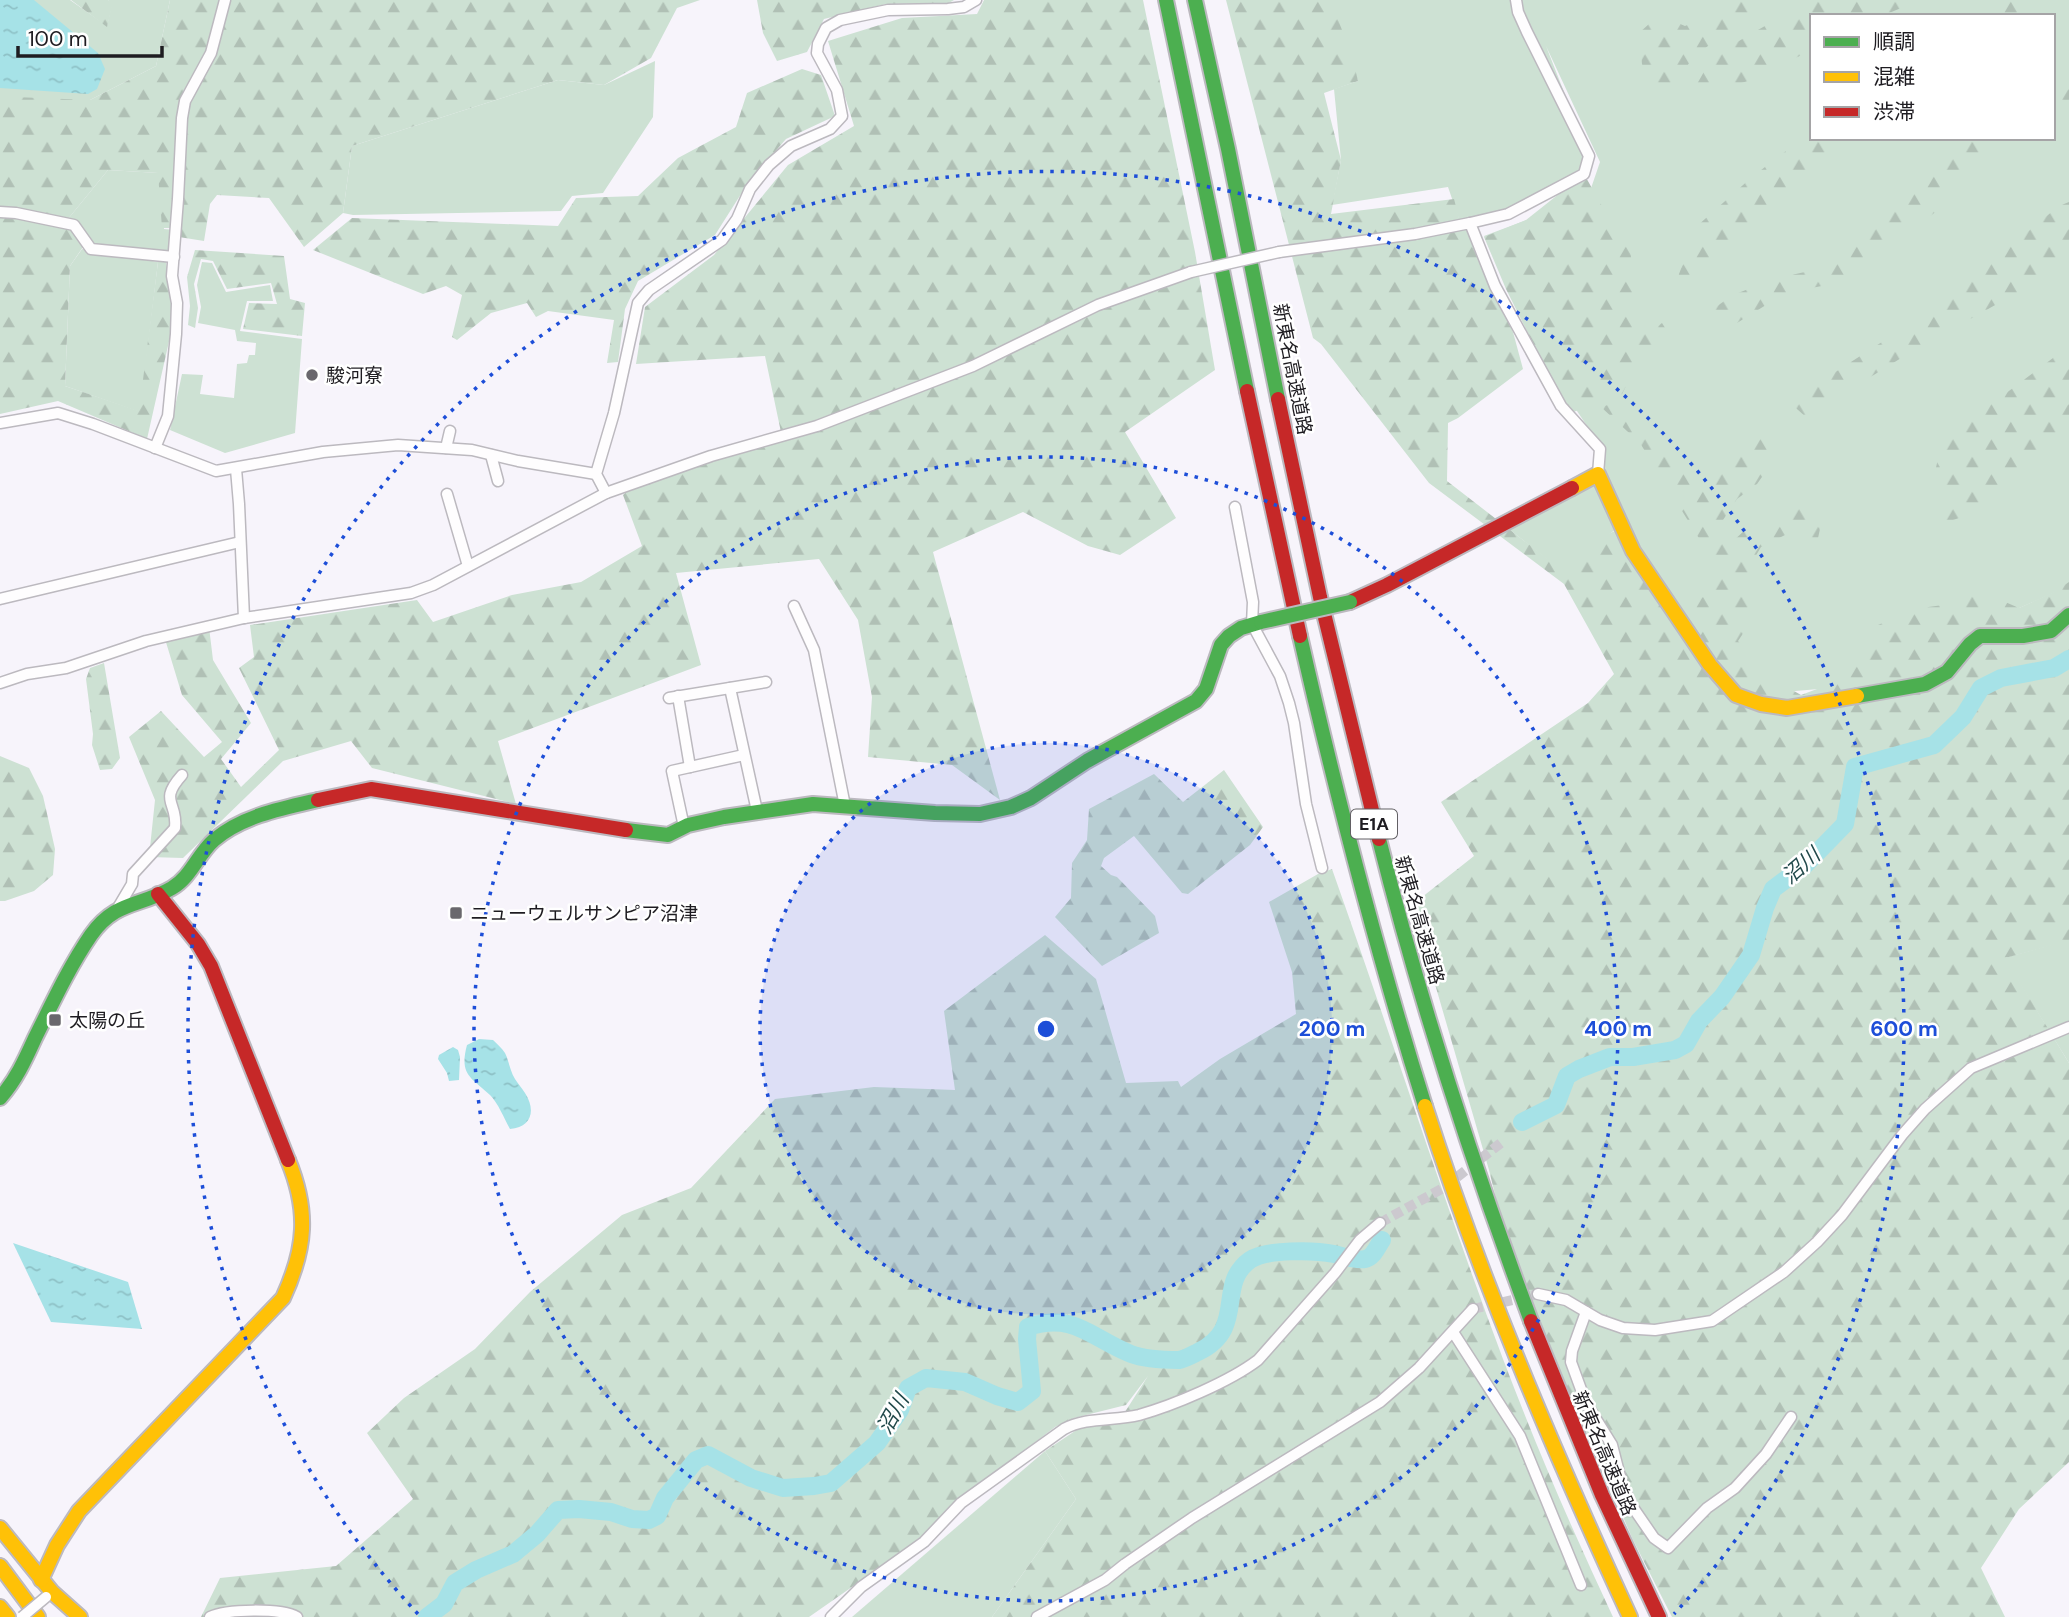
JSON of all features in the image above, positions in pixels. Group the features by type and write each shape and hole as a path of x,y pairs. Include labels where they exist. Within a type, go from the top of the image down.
{"main road":[{"name":"E1A","path":"1166,0 1292,600 1348,839 1379,955 1467,1226 1517,1361 1565,1476 1630,1617"},
{"name":"新東名高速道路","path":"1195,0 1219,102 1322,604 1377,838 1408,953 1451,1094 1530,1320 1604,1500 1659,1617"},
{"path":"0,1098 15,1080 61,987 103,918 119,906 158,894 178,883 214,840 233,827 256,817 371,789 657,835 668,835 698,822 813,804 980,814 1011,807 1031,798 1087,761 1196,701 1206,692 1218,649 1231,634 1256,623 1350,602 1598,474 1633,551 1710,665 1736,695 1761,704 1787,708 1925,684 1947,672 1980,636 2023,636 2051,631 2069,615"},
{"path":"41,1580 57,1545 79,1511 283,1298 290,1284 302,1241 303,1213 297,1181 211,966 198,944 158,894"},
{"path":"0,1528 41,1580 49,1595 80,1617"},
{"path":"0,1566 35,1617"},
{"path":"0,1574 35,1617"},
{"path":"0,1606 8,1617"}],"street":[{"path":"155,448 169,416 177,303 172,276 185,101 211,53 225,0"},
{"path":"606,493 596,474 614,413 638,303 649,290 722,240 737,219 750,189 776,159 791,146 830,129 842,116 837,90 817,53 818,44 826,29 840,20 888,10 948,9 964,7 976,0"},
{"path":"0,683 27,674 66,668 145,641 244,618 411,593 433,585 606,493 712,456 817,426 973,366 1098,305 1191,272 1279,253 1415,234 1508,214 1584,174 1589,156 1527,32 1516,0"},
{"path":"0,212 74,225 91,249 174,257"},
{"path":"1470,223 1495,286 1554,394 1561,406 1600,449 1598,474"},
{"path":"0,423 58,414 93,424 216,471 323,452 398,445 472,450 596,474"},
{"path":"446,448 450,431"},
{"path":"491,455 498,481"},
{"path":"236,469 244,618"},
{"path":"447,494 468,566"},
{"path":"1235,507 1256,623 1289,703 1306,804 1322,868"},
{"path":"0,598 240,542"},
{"path":"794,606 814,650 845,806"},
{"path":"690,767 673,697 766,682"},
{"path":"730,688 757,811"},
{"path":"684,827 672,771 744,755"},
{"path":"119,906 132,884 133,874 175,828 170,791 182,775"},
{"path":"1538,1294 1566,1300 1623,1328 1655,1330 1712,1321 1784,1272 1818,1242 1842,1215 1902,1135 1925,1109 1971,1068 2069,1027"},
{"path":"831,1617 861,1587 924,1542 961,1503 1064,1429 1076,1422 1138,1415 1183,1400 1247,1368 1258,1360 1335,1273 1360,1240 1380,1223"},
{"path":"1037,1617 1105,1580 1192,1518 1380,1402 1419,1368 1473,1309"},
{"path":"1586,1312 1572,1351 1571,1362 1577,1380 1586,1403 1612,1445 1622,1484 1632,1506 1654,1538 1668,1548 1707,1508 1735,1488 1766,1454 1791,1417"},
{"path":"1453,1332 1520,1436 1581,1585"},
{"path":"22,1617 49,1595"},
{"path":"209,1617 218,1613 259,1611 298,1617"}],"green space":[{"path":"0,0 70,0 107,26 112,4 108,0 170,0 156,66 90,100 0,103"},
{"path":"71,0 108,0 113,3 107,27"},
{"path":"170,0 220,0 219,26 183,98 171,228 162,228 158,173 108,170 68,219 0,213 0,101 14,97 90,100 156,66"},
{"path":"225,0 700,0 677,8 651,58 604,85 558,80 352,146 343,213 304,247 269,198 217,195 210,204 204,241 179,237 184,106 222,23"},
{"path":"757,0 954,0 949,3 886,4 824,19 807,52 777,61 763,33"},
{"path":"984,0 1143,0 1195,252 1215,370 1125,432 1176,518 1120,555 1088,546 1023,512 933,552 1000,800 952,765 868,757 872,697 858,620 819,559 676,573 701,665 498,741 516,804 372,768 351,741 283,761 183,858 149,857 155,800 129,737 161,711 204,757 222,742 182,695 165,639 209,627 213,660 251,723 221,759 241,787 279,750 239,668 254,657 250,625 417,600 433,622 512,595 581,582 642,546 623,495 632,487 782,437 765,356 636,364 645,307 714,255 788,165 854,126 828,41 902,18 977,14"},
{"path":"1226,0 1331,0 1358,81 1324,93 1341,160 1331,214 1454,199 1460,222 1471,237 1513,332 1523,369 1448,423 1447,481 1562,570 1606,535 1619,529 1677,615 1681,599 1705,597 1713,583 1700,540 1640,443 1601,407 1628,399 1651,438 1690,481 1708,479 1744,446 1762,434 1779,453 1757,484 1737,499 1723,520 1732,542 1749,524 1784,519 1799,507 1823,515 1815,552 1787,534 1761,547 1749,567 1748,626 1738,641 1764,674 1801,695 1841,680 1858,650 1878,625 1914,609 1943,605 1980,591 2019,608 2069,582 2069,941 2005,958 2069,1063 2069,1462 2019,1509 1981,1568 2005,1617 1672,1617 1633,1540 1505,1235 1489,1170 1412,905 1474,856 1441,802 1588,703 1614,674 1564,584 1429,483 1321,344 1313,338"},
{"path":"1330,0 2069,0 2069,586 1842,687 1739,696 1636,549 1598,470 1601,447 1567,396 1484,236 1588,197 1600,162 1546,46 1589,156 1571,181 1508,214 1460,222 1448,187 1332,205 1341,160 1334,89 1358,81"},
{"path":"1730,0 1763,0 1693,57 1671,91 1655,106 1642,64 1639,33 1659,15 1685,26 1723,10"},
{"path":"1810,0 1920,0 1887,14 1810,14 1810,51 1748,81 1689,98 1713,56"},
{"path":"2001,0 2036,0 2022,14 1979,14"},
{"path":"655,61 653,117 603,193 572,196 561,211 343,213 352,146 558,80 604,85"},
{"path":"802,69 821,75 835,116 786,139 748,183 715,235 638,281 625,309 618,362 607,363 614,320 548,311 536,317 527,303 491,313 457,340 452,337 462,295 446,286 423,294 313,250 352,218 558,226 576,198 638,196 678,158 736,127 747,93"},
{"path":"2069,71 2069,120 2055,126 2055,77"},
{"path":"1810,133 1810,140 1846,140 1784,190 1742,244 1675,298 1679,274 1696,227 1752,177"},
{"path":"1968,140 1985,140 1990,144 1943,206 1848,281 1785,293 1737,323 1710,311 1733,295 1774,279 1827,267 1869,235 1897,209 1915,177 1938,157"},
{"path":"108,170 159,173 164,229 174,230 170,260 91,249 68,219"},
{"path":"1584,174 1612,224 1629,235 1635,300 1634,321 1654,329 1662,323 1672,339 1633,372 1622,394 1568,414 1506,289 1484,237 1526,220"},
{"path":"2069,202 2069,261 1906,355 1806,417 1789,402 1933,309 2059,206"},
{"path":"0,217 33,219 74,230 83,247 70,266 65,386 139,411 158,262 166,262 173,304 170,337 147,439 58,401 0,414"},
{"path":"82,249 158,262 140,412 65,386 70,266"},
{"path":"195,250 284,256 290,299 305,303 302,336 243,329 249,303 277,304 271,283 227,289 213,261 201,259 194,284 198,308 195,328 188,325 190,306 187,277"},
{"path":"202,262 212,263 226,292 270,285 273,301 247,301 240,331 302,339 295,433 225,453 170,430 182,374 203,375 200,394 234,398 237,364 247,363 249,355 255,355 256,343 237,341 235,330 198,323 201,307 197,285"},
{"path":"2069,346 2069,432 2032,459 2017,483 1977,512 1941,524 1944,499 1935,472 1942,441"},
{"path":"1597,480 1616,529 1562,571 1509,529"},
{"path":"104,663 120,758 112,769 100,770 92,745 86,679 90,668"},
{"path":"0,756 29,768 43,796 55,849 53,875 34,891 5,901 0,901"},
{"path":"1224,770 1263,827 1250,845 1188,894 1182,893 1134,836 1104,858 1101,866 1117,877 1155,916 1159,933 1102,966 1055,917 1071,898 1072,863 1087,840 1089,809 1154,774 1183,802"},
{"path":"1332,869 1503,1359 1555,1489 1613,1617 992,1617 1076,1499 1045,1451 1078,1429 1123,1415 1148,1376 1126,1405 1074,1418 1055,1427 956,1503 915,1543 809,1617 201,1617 220,1578 336,1566 413,1499 367,1433 404,1398 475,1349 530,1292 622,1215 691,1188 775,1099 874,1087 955,1090 944,1011 1045,935 1096,979 1126,1083 1178,1081 1181,1087 1220,1059 1296,1014 1292,972 1269,902"},
{"path":"2069,940 2069,1063 2004,958"},
{"path":"1045,1451 1076,1499 992,1617 852,1617"}],"water":[{"path":"0,0 34,0 98,53 105,69 97,89 88,94 0,88"},
{"path":"479,1039 493,1040 501,1048 513,1076 528,1099 530,1117 517,1128 510,1129 493,1098 468,1074 465,1063 467,1045"},
{"path":"453,1047 458,1050 460,1057 459,1080 449,1081 438,1059 439,1055"},
{"path":"13,1243 128,1282 142,1329 51,1322"}],"waterway":[{"name":"沼川","path":"1522,1122 1556,1105 1567,1076 1579,1069 1610,1057 1633,1057 1675,1050 1686,1044 1699,1021 1722,997 1751,955 1773,889 1804,866 1845,824 1855,767 1934,745 1963,717 1981,688 2001,678 2054,668 2069,659"},
{"name":"沼川","path":"427,1617 444,1604 455,1583 476,1570 513,1554 537,1534 558,1510 611,1512 632,1519 649,1520 657,1516 665,1498 696,1460 708,1455 751,1478 783,1488 831,1483 877,1443 900,1410 908,1388 926,1378 965,1382 1018,1402 1032,1391 1028,1327 1044,1323 1070,1325 1136,1356 1181,1359 1213,1342 1222,1331 1234,1282 1240,1270 1250,1260 1267,1254 1303,1251 1365,1259 1373,1254 1382,1240"}],"tunnel":[{"path":"1380,1223 1443,1188 1501,1143"},
{"path":"1473,1309 1538,1294"}],"traffic: fast":[{"path":"1166,0 1247,391"},
{"path":"1195,0 1278,399"},
{"path":"1261,622 1350,602"},
{"path":"1857,696 1925,684 1947,672 1980,636 2023,636 2051,631 2069,615"},
{"path":"626,830 668,835 688,825 724,817 813,804 980,814 1011,807 1031,798 1087,761 1196,701 1206,689 1221,645 1241,628 1261,622"},
{"path":"1300,636 1358,872 1425,1106"},
{"path":"0,1098 20,1070 75,960 100,924 119,910 160,894 179,883 214,840 237,825 263,814 318,800"},
{"path":"1379,839 1448,1082 1531,1321"}],"traffic: slow":[{"path":"1572,488 1598,474 1633,551 1710,665 1736,695 1761,704 1787,708 1857,696"},
{"path":"1425,1106 1494,1301 1573,1491 1630,1617"},
{"path":"41,1580 57,1545 79,1511 283,1298 296,1263 302,1229 299,1196 288,1160"},
{"path":"0,1528 52,1592 80,1617"},
{"path":"0,1566 38,1617"},
{"path":"0,1607 8,1617"}],"traffic: jam":[{"path":"1247,391 1300,636"},
{"path":"1278,399 1320,597 1379,839"},
{"path":"1350,602 1572,488"},
{"path":"318,800 371,789 626,830"},
{"path":"158,894 198,944 211,966 288,1160"},
{"path":"1531,1321 1602,1495 1659,1617"}],"place":[{"name":"駿河寮","path":"312,375"},
{"name":"ニューウェルサンピア沼津","path":"456,913"},
{"name":"太陽の丘","path":"55,1020"}]}
